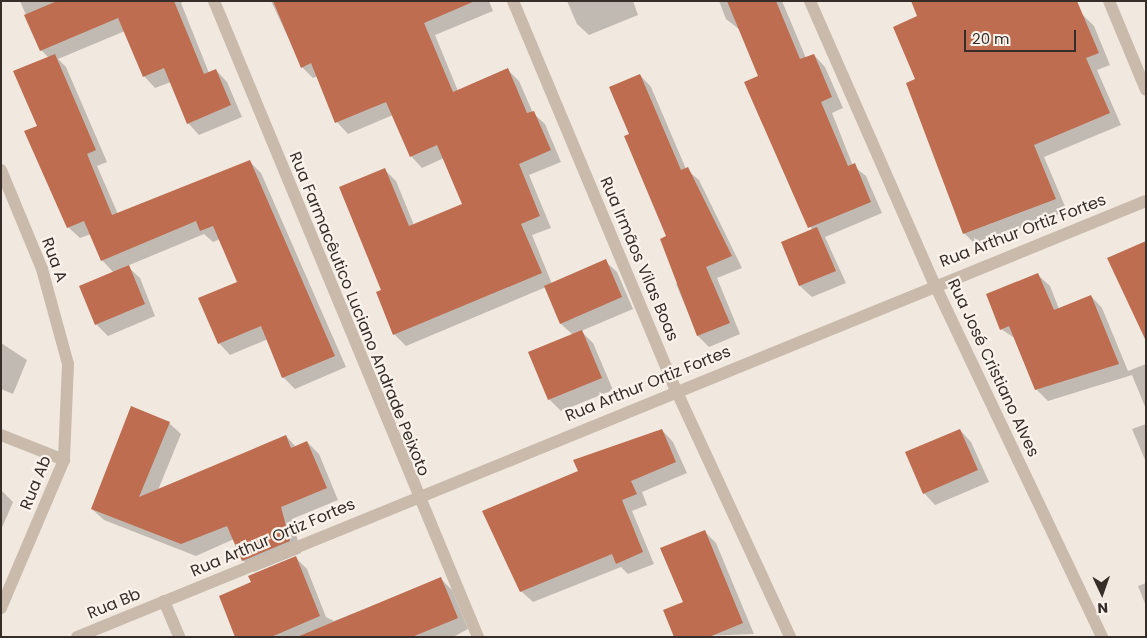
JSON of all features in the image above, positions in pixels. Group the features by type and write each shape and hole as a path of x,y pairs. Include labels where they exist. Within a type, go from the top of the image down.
{"street":[{"name":"Rua Farmacêutico Luciano Andrade Peixoto","path":"214,1 416,496 478,637"},
{"name":"Rua Irmãos Vilas Boas","path":"513,1 676,390 790,637"},
{"name":"Rua José Cristiano Alves","path":"810,1 934,284 1102,637"},
{"path":"1108,1 1146,90"},
{"name":"Rua A","path":"1,170 42,269 68,364"},
{"name":"Rua Arthur Ortiz Fortes","path":"164,601 934,284 1146,201"},
{"name":"Rua Ab","path":"1,608 64,460 68,364"},
{"path":"1,434 64,460"},
{"path":"164,601 179,637"},
{"name":"Rua Bb","path":"77,637 164,601"}],"building":[{"path":"57,1 174,1 204,74 216,69 231,105 187,124 164,68 143,77 118,18 40,51 24,15"},
{"path":"273,1 475,1 424,23 453,92 508,68 527,113 534,111 551,150 519,164 540,216 521,224 542,273 393,335 376,292 381,290 339,187 385,168 409,226 462,204 437,145 410,157 386,102 335,123 311,63 301,68"},
{"path":"727,1 776,1 800,59 814,54 832,97 821,102 848,166 855,163 871,202 808,228 744,82 758,76"},
{"path":"911,1 1077,1 1099,53 1086,58 1110,113 1034,145 1056,199 963,234 906,83 915,79 893,27 917,16"},
{"path":"55,54 96,150 87,154 112,215 250,160 335,356 282,378 261,326 218,344 198,298 237,282 213,226 200,231 196,221 101,261 84,221 67,228 24,131 37,126 13,71"},
{"path":"640,74 681,170 688,167 732,256 706,267 730,323 697,336 660,239 666,236 624,136 629,134 609,87"},
{"path":"817,227 836,271 799,286 781,242"},
{"path":"1146,241 1146,341 1107,258"},
{"path":"606,259 622,297 560,324 544,286"},
{"path":"129,265 145,304 95,325 79,286"},
{"path":"1038,273 1054,310 1091,295 1119,364 1035,390 1009,326 1000,330 986,294"},
{"path":"582,330 602,378 548,400 528,352"},
{"path":"131,406 170,422 139,497 286,435 291,448 307,441 327,488 281,507 290,541 242,561 227,526 181,544 91,509"},
{"path":"662,429 676,462 631,481 637,494 622,500 643,552 616,564 612,554 520,592 482,511 578,471 573,460"},
{"path":"960,429 978,470 923,494 905,452"},
{"path":"705,530 743,623 709,637 674,637 663,610 683,602 660,548"},
{"path":"296,556 320,616 271,637 235,637 219,596 251,582 248,576"},
{"path":"441,577 458,618 412,637 297,637"}]}
